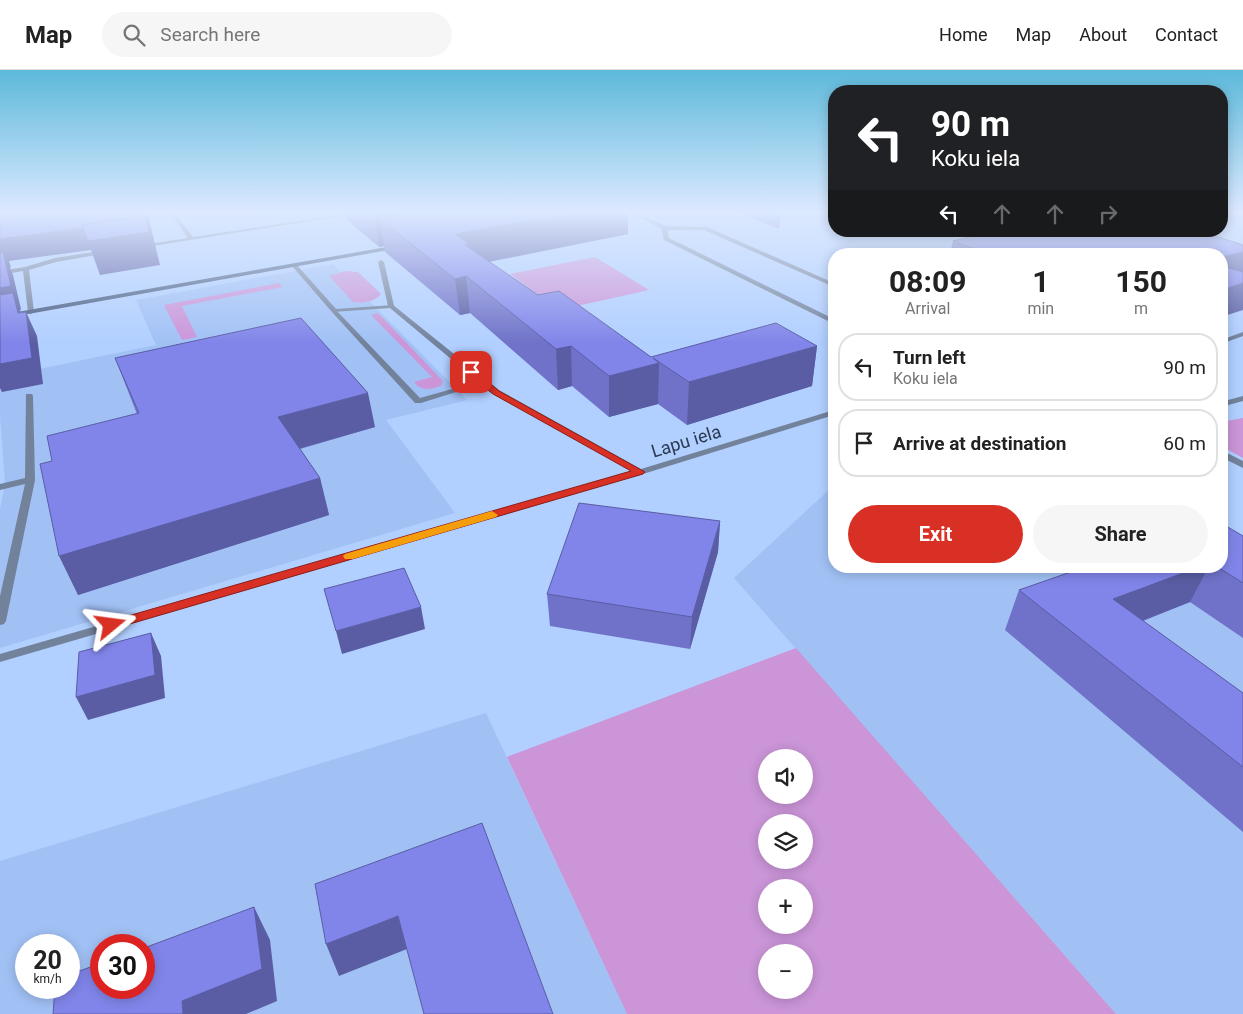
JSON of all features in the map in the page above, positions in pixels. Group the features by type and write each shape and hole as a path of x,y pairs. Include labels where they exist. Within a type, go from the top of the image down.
{"main road":[{"path":"0,317 353,255"}],"street":[{"path":"0,273 26,269 55,260 89,255"},
{"path":"698,255 828,319"},
{"path":"766,255 828,282"},
{"path":"381,262 391,306 496,392 640,472"},
{"path":"294,266 418,401 484,382"},
{"path":"26,269 31,312"},
{"path":"334,311 391,306"},
{"path":"1228,339 1243,334"},
{"path":"0,621 30,480 29,396"},
{"path":"1228,402 1243,398"},
{"name":"Lapu iela","path":"0,658 640,472 828,414"},
{"path":"1228,457 1243,465"},
{"path":"0,487 30,480"}],"shaded area":[{"path":"595,257 649,290 559,310 510,274"},
{"path":"333,264 467,400 386,420 455,513 0,648 0,509 5,484 0,415 0,377 156,345 136,300"},
{"path":"345,271 358,272 381,294 371,301 353,302 329,276"},
{"path":"279,283 283,287 182,306 197,337 182,340 164,305"},
{"path":"378,313 443,381 441,386 430,389 423,388 414,382 432,377 371,315"},
{"path":"1243,418 1243,458 1228,450 1228,421"},
{"path":"828,491 828,573 1228,573 1228,557 1243,539 1243,1014 1116,1014 734,578"},
{"path":"796,648 1116,1014 627,1014 507,757"},
{"path":"486,713 627,1014 0,1014 0,861"}],"building":[{"path":"0,255 4,255 11,286 0,288"},
{"path":"425,255 480,255 538,295 559,291 651,357 776,323 817,346 689,382 653,358 659,363 609,376 571,346 556,349 466,276 455,279"},
{"path":"1228,268 1243,272 1243,283 1228,288"},
{"path":"13,293 18,313 26,312 32,358 0,364 0,295"},
{"path":"301,318 368,393 278,417 320,478 59,556 40,464 52,461 47,436 139,413 115,358"},
{"path":"579,503 720,521 692,617 547,594"},
{"path":"1228,527 1243,536 1243,583 1227,573"},
{"path":"404,568 421,607 336,631 324,589"},
{"path":"1068,573 1183,573 1113,599 1243,693 1243,767 1019,590"},
{"path":"151,633 155,675 76,697 79,652"},
{"path":"482,823 553,1014 424,1014 398,916 326,944 315,884"},
{"path":"254,907 262,969 182,1001 183,1014 53,1014 54,999 80,999 80,971 90,967 90,999 155,999 155,944"}],"slow traffic":[{"path":"349,556 492,515"}],"route":[{"path":"111,625 640,472 496,392 471,372"}]}
